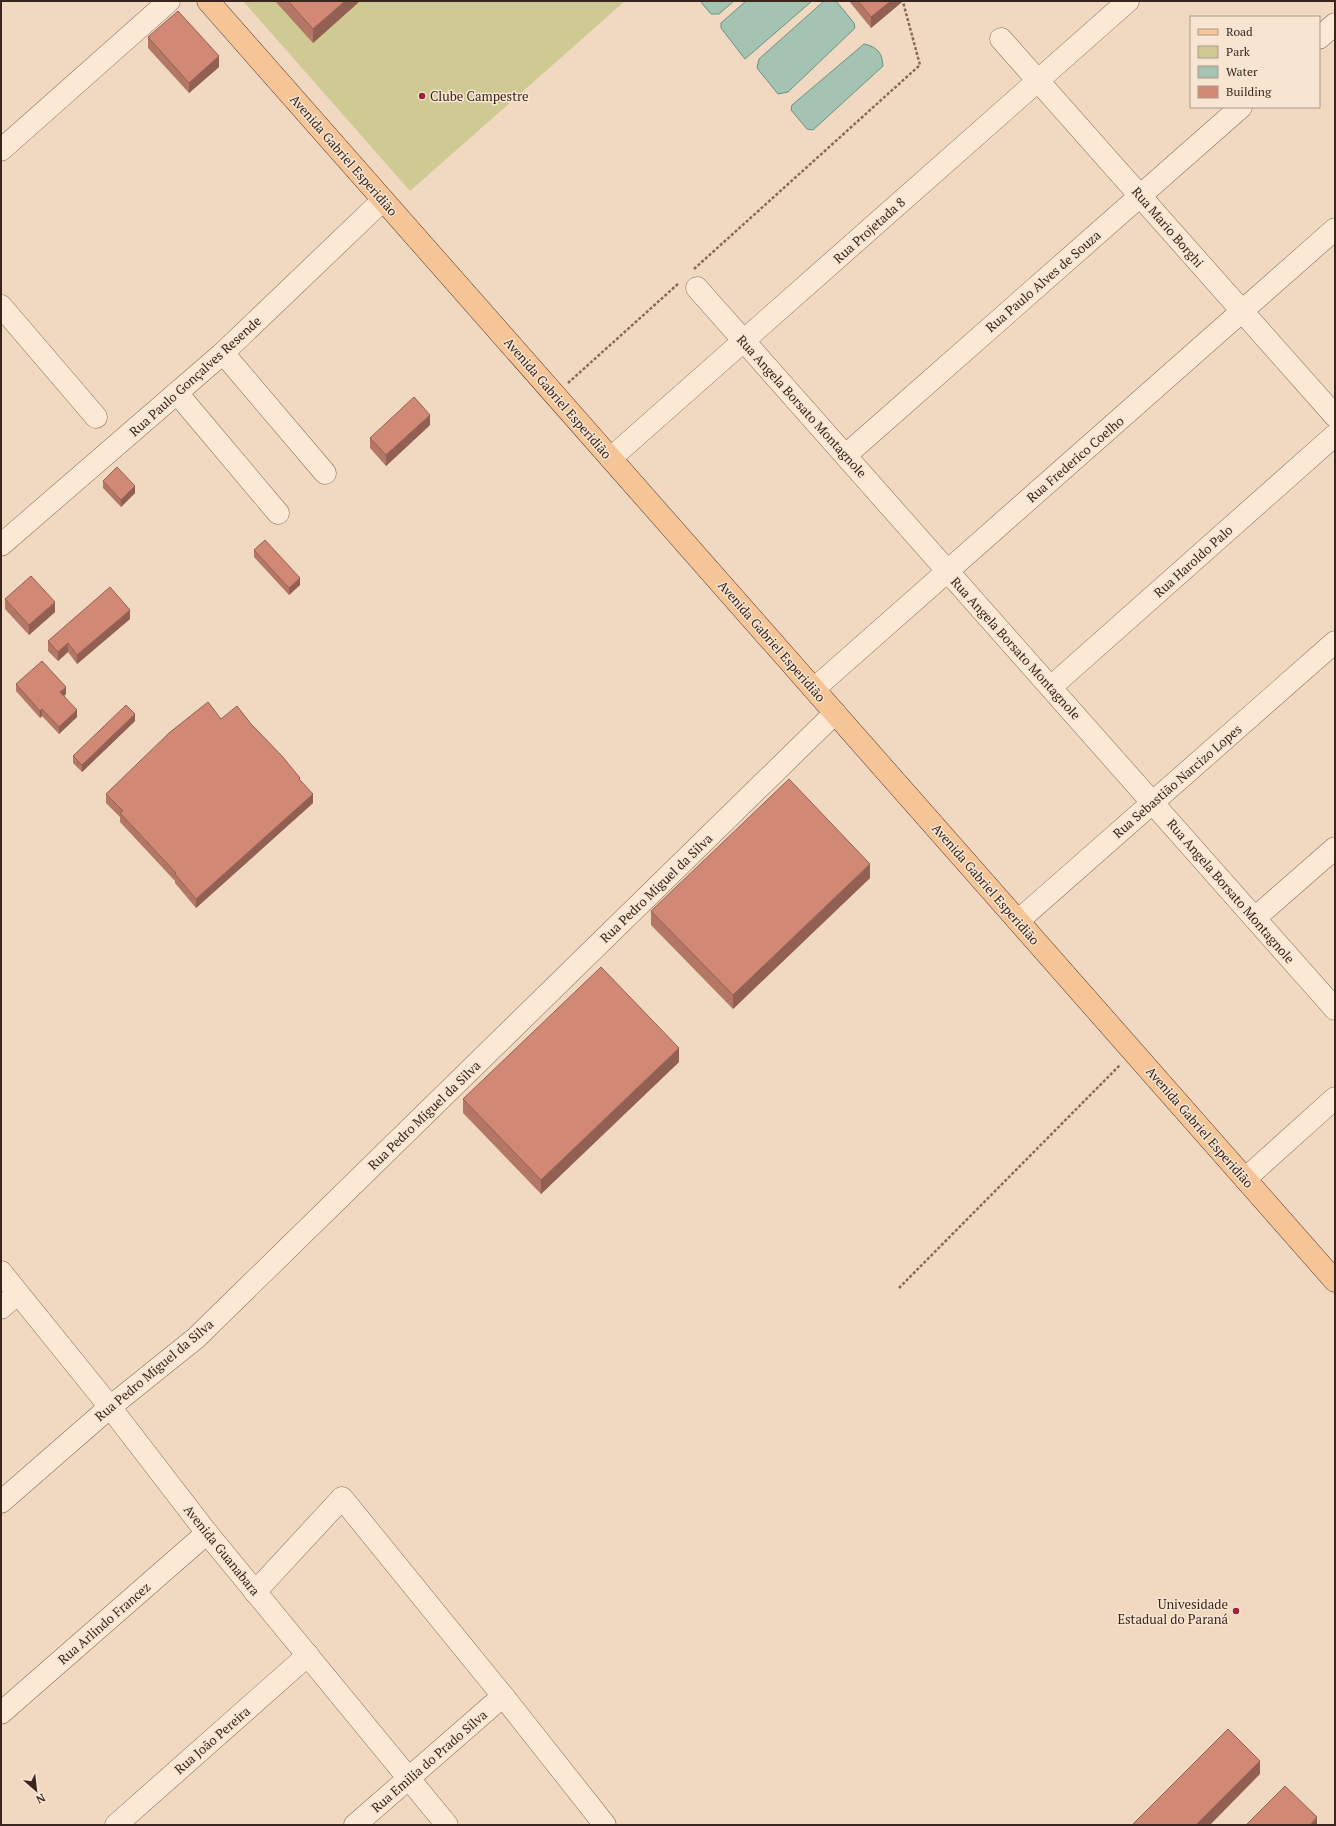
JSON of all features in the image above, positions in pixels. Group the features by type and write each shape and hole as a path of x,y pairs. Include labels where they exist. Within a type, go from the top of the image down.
{"main road":[{"name":"Avenida Gabriel Esperidião","path":"215,3 383,200 1335,1281"}],"street":[{"path":"1,150 169,1"},
{"name":"Rua Projetada 8","path":"611,458 1128,1"},
{"path":"1320,37 1335,24"},
{"name":"Rua Mario Borghi","path":"1000,39 1335,416"},
{"name":"Rua Paulo Alves de Souza","path":"846,455 1240,108"},
{"name":"Rua Paulo Gonçalves Resende","path":"1,545 223,353 383,200"},
{"name":"Rua Frederico Coelho","path":"814,689 1335,229"},
{"name":"Rua Angela Borsato Montagnole","path":"691,279 744,341 1335,1009"},
{"path":"1,306 96,417"},
{"path":"223,353 325,473"},
{"path":"177,394 278,513"},
{"name":"Rua Haroldo Palo","path":"1051,687 1335,435"},
{"name":"Rua Sebastião Narcizo Lopes","path":"1018,921 1335,642"},
{"name":"Rua Pedro Miguel da Silva","path":"1,1502 110,1407 196,1338 834,712"},
{"path":"1255,918 1335,848"},
{"path":"1244,1179 1335,1098"},
{"name":"Avenida Guanabara","path":"1,1272 110,1407 207,1533 447,1825"},
{"path":"1,1308 18,1293"},
{"path":"255,1592 342,1498 503,1696 605,1825"},
{"name":"Rua Arlindo Francez","path":"1,1713 207,1533"},
{"name":"Rua João Pereira","path":"116,1825 308,1656"},
{"name":"Rua Emilia do Prado Silva","path":"355,1825 503,1696"}],"path":[{"path":"555,394 691,279 920,65 903,2"},
{"path":"899,1288 1133,1051"}],"green space":[{"name":"Clube Campestre","path":"243,1 625,1 410,191"}],"water":[{"path":"700,1 734,1 719,14 711,14"},
{"path":"746,1 812,1 745,59 721,28 721,23"},
{"path":"824,1 836,1 854,23 855,28 788,92 778,94 757,68 759,59"},
{"path":"864,44 878,51 883,66 813,130 807,129 791,110 792,105"}],"building":[{"path":"288,1 345,1 313,29"},
{"path":"858,1 891,1 871,17"},
{"path":"178,11 219,56 189,83 148,37"},
{"path":"414,397 430,415 386,455 370,438"},
{"path":"117,467 135,486 121,500 103,481"},
{"path":"265,540 300,578 289,588 254,550"},
{"path":"31,576 55,602 29,625 5,599"},
{"path":"110,587 130,610 77,655 68,643 58,652 48,641"},
{"path":"42,661 66,687 60,692 77,710 59,727 42,709 40,711 16,684"},
{"path":"208,702 221,719 237,706 251,724 282,756 300,778 299,779 313,794 196,899 175,874 176,873 120,813 123,811 106,794 169,733"},
{"path":"126,705 135,714 82,765 73,756"},
{"path":"789,779 870,864 733,995 651,911"},
{"path":"601,967 679,1048 541,1180 463,1099"},
{"path":"1228,1729 1260,1761 1196,1825 1132,1825"},
{"path":"1285,1786 1317,1817 1310,1825 1246,1825"}],"place":[{"name":"Clube Campestre","path":"422,96"},
{"name":"Univesidade Estadual do Paraná","path":"1236,1611"}]}
